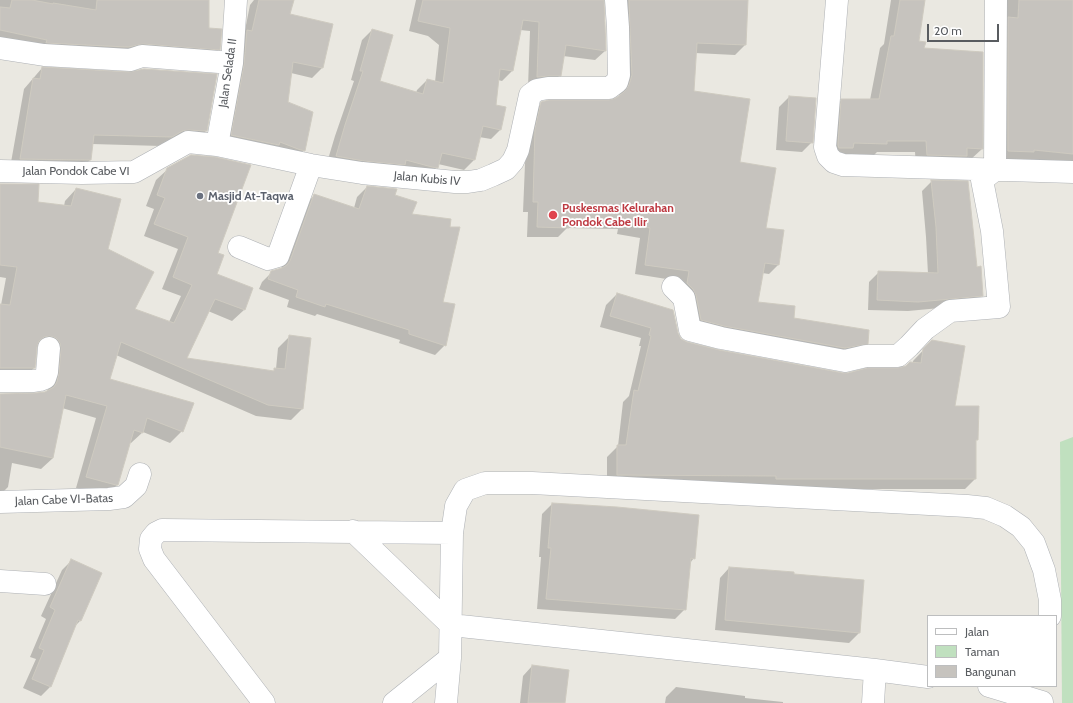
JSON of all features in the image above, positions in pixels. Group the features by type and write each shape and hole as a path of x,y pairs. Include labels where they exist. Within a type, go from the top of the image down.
{"street":[{"name":"Jalan Selada II","path":"217,145 232,63 236,0"},
{"name":"Jalan Kubis IV","path":"217,145 311,165 362,173 455,182 481,180 506,169 513,161 518,150 530,95 537,90 548,88 609,88 617,82 618,27 616,0"},
{"path":"837,0 825,147 828,156 834,162 842,165 1073,172"},
{"path":"996,0 996,170"},
{"path":"0,48 44,55 130,60 142,56 232,63"},
{"name":"Jalan Pondok Cabe VI","path":"0,171 82,173 134,172 188,142 217,145"},
{"path":"239,247 268,259 278,256 311,165"},
{"path":"673,287 684,298 690,330 721,338 845,361 866,356 898,356 925,329 950,311 999,306 992,231 982,180 996,170"},
{"path":"0,381 34,381 45,378 49,348"},
{"name":"Jalan Cabe VI-Batas","path":"0,502 109,499 124,497 136,486 140,474"},
{"path":"446,703 450,658 452,533 456,506 465,490 485,484 532,483 986,508 1005,516 1021,527 1034,543 1044,570 1050,600 1050,615"},
{"path":"264,703 154,559 150,549 151,539 156,533 162,530 452,533"},
{"path":"353,531 451,625 927,677"},
{"path":"0,581 45,584"},
{"path":"394,703 450,658"},
{"path":"873,703 875,670"},
{"path":"994,687 1043,697"}],"green space":[{"path":"1073,437 1073,703 1062,703 1060,442"}],"building":[{"path":"12,0 32,0 96,10 97,0 209,0 209,28 222,29 220,50 143,44 128,47 46,43 47,40 0,30 0,7 10,8"},
{"path":"259,0 294,0 290,14 333,24 323,68 293,62 288,102 313,112 305,151 280,142 279,145 231,135 244,65 247,30 252,31"},
{"path":"423,0 604,0 606,51 566,45 561,76 537,77 539,22 523,20 513,71 500,69 496,105 506,107 501,130 483,126 475,160 442,153 438,168 406,160 405,165 364,161 336,156 363,71 360,71 372,29 393,35 380,81 423,94 427,79 443,83 450,28 418,21"},
{"path":"629,0 748,0 746,45 697,43 694,91 750,99 740,162 776,168 766,228 784,230 779,265 765,263 758,302 795,306 794,318 869,330 868,344 845,348 724,326 701,320 696,295 687,283 689,271 645,265 650,228 627,224 627,220 569,218 569,228 537,227 538,202 533,202 535,129 541,102 549,100 609,100 616,98 624,92 629,85 632,75"},
{"path":"900,0 925,0 919,41 926,42 924,48 983,52 983,149 967,148 967,156 927,155 926,141 887,141 887,144 854,143 853,148 839,148 841,99 879,99 891,36 894,36"},
{"path":"1019,0 1073,0 1073,154 1034,150 1034,152 1008,151 1008,17 1018,18"},
{"path":"42,67 129,72 144,69 217,74 207,131 182,131 172,137 94,135 91,160 20,159 33,78 40,79"},
{"path":"789,96 816,98 813,143 786,141"},
{"path":"191,155 215,157 251,165 218,253 224,255 217,274 253,288 245,310 215,299 187,358 274,371 274,368 285,369 289,335 311,338 303,409 268,405 121,342 110,379 194,403 183,432 147,418 143,433 134,430 118,485 86,477 107,406 66,395 53,458 0,447 0,394 45,392 54,387 59,373 61,349 60,343 56,338 50,336 44,337 39,341 37,347 35,368 0,368 0,304 10,305 17,267 0,265 0,184 39,184 38,202 71,206 76,188 121,199 108,249 154,272 135,309 174,323 192,285 173,277 188,237 154,224 165,198 157,195 167,168"},
{"path":"931,180 968,181 977,267 981,266 983,296 918,302 877,300 878,271 938,273 936,227"},
{"path":"367,186 397,189 395,195 417,202 412,214 451,219 450,227 460,227 443,302 455,304 446,346 409,334 409,330 326,304 325,307 296,297 298,290 268,279 271,271 282,268 290,261 314,194 359,209"},
{"path":"617,293 673,310 678,333 681,339 687,342 719,350 843,373 867,368 898,368 906,366 910,362 921,363 923,349 932,340 965,346 955,406 979,406 978,440 976,440 976,479 776,479 776,476 617,475 617,445 626,445 634,390 638,391 651,336 649,335 651,328 610,316"},
{"path":"552,503 617,507 699,515 695,559 691,558 686,610 546,599 551,548 548,548"},
{"path":"71,559 102,573 81,621 78,620 51,687 32,679 44,650 39,648 55,610 50,607"},
{"path":"729,567 794,572 794,574 864,580 860,633 725,620"},
{"path":"532,665 569,670 565,703 528,703"}],"place":[{"name":"Masjid At-Taqwa","path":"200,196"},
{"name":"Puskesmas Kelurahan Pondok Cabe Ilir","path":"553,215"}]}
